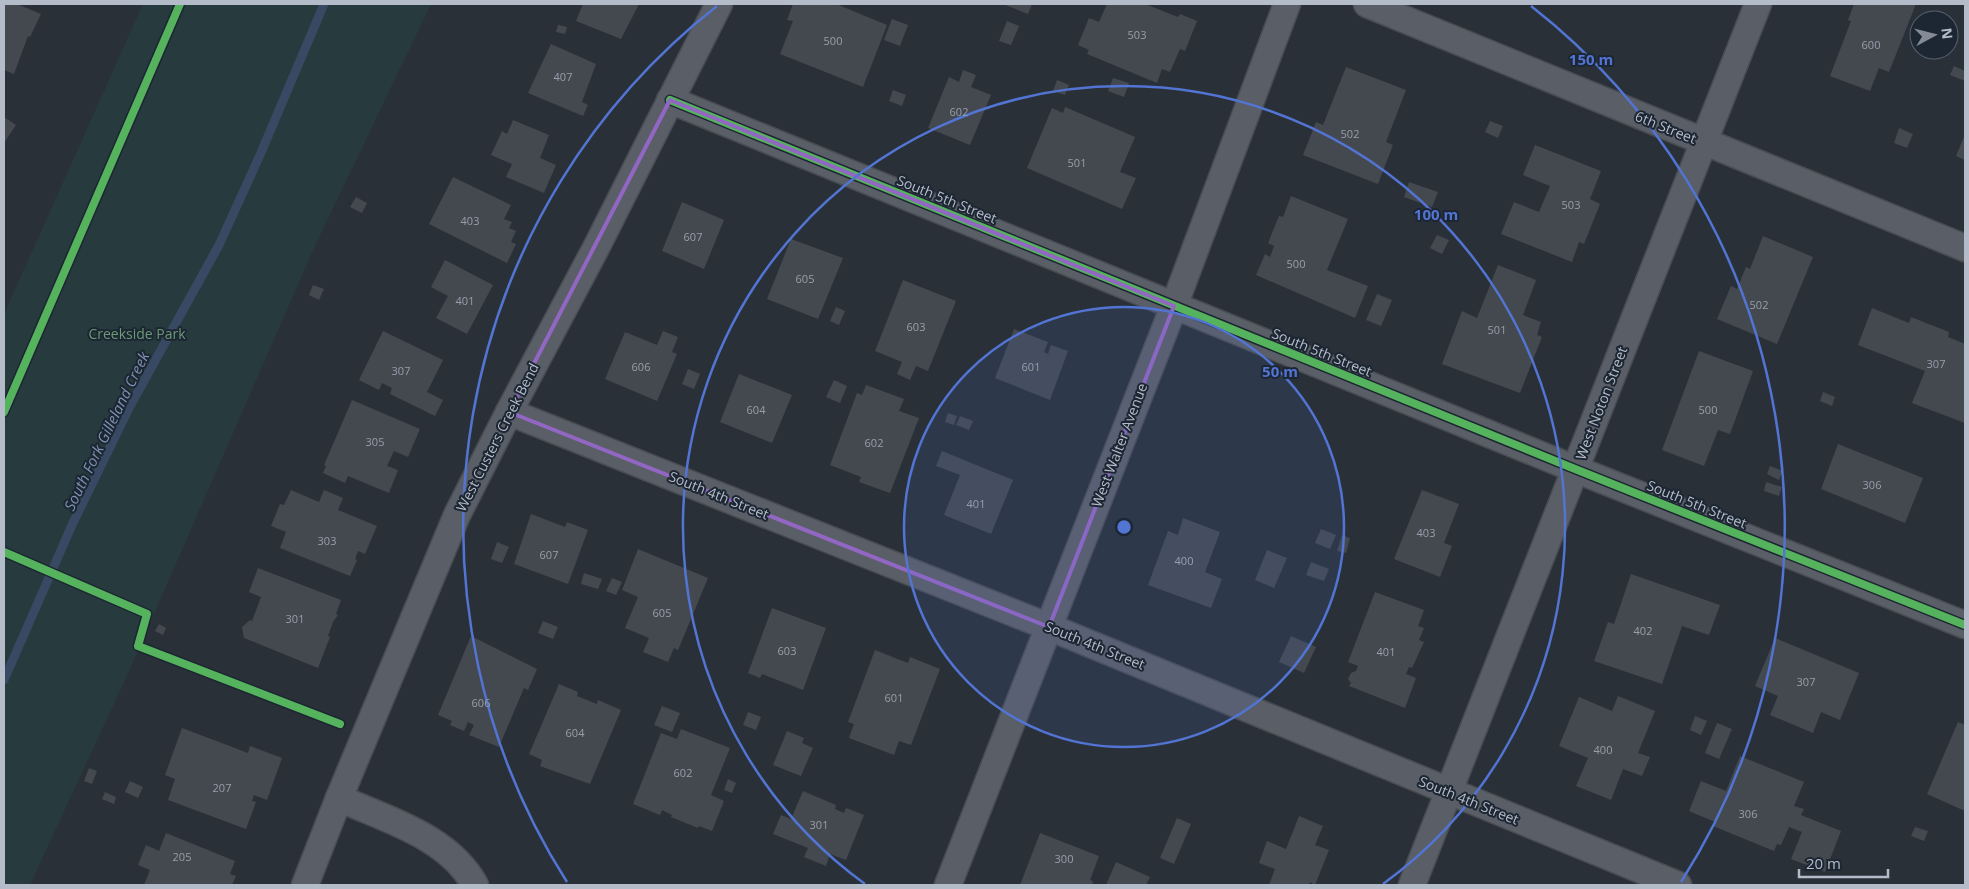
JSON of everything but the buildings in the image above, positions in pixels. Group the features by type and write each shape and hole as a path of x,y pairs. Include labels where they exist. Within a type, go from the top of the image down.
{"street":[{"name":"West Custers Creek Bend","path":"305,885 339,798 457,515 508,412 597,246 719,4"},
{"name":"West Walter Avenue","path":"948,885 1174,306 1287,4"},
{"name":"6th Street","path":"1367,4 1965,248"},
{"name":"West Noton Street","path":"1412,885 1758,4"},
{"name":"South 5th Street","path":"670,100 1575,469 1965,625"},
{"name":"South 4th Street","path":"508,412 1049,627 1678,885"},
{"path":"339,798 430,838 467,871 474,885"}],"highlighted area":[{"path":"670,100 1174,306 1049,627 509,412"}],"green space":[{"name":"Creekside Park","path":"143,4 431,4 313,250 130,669 30,885 4,885 4,314"}],"waterway":[{"name":"South Fork Gilleland Creek","path":"4,680 72,525 129,408 219,245 260,155 324,4"}],"cycle path":[{"path":"4,412 180,4"},
{"path":"670,100 1575,469 1965,625"},
{"path":"4,552 147,614 138,646 340,724"}]}
